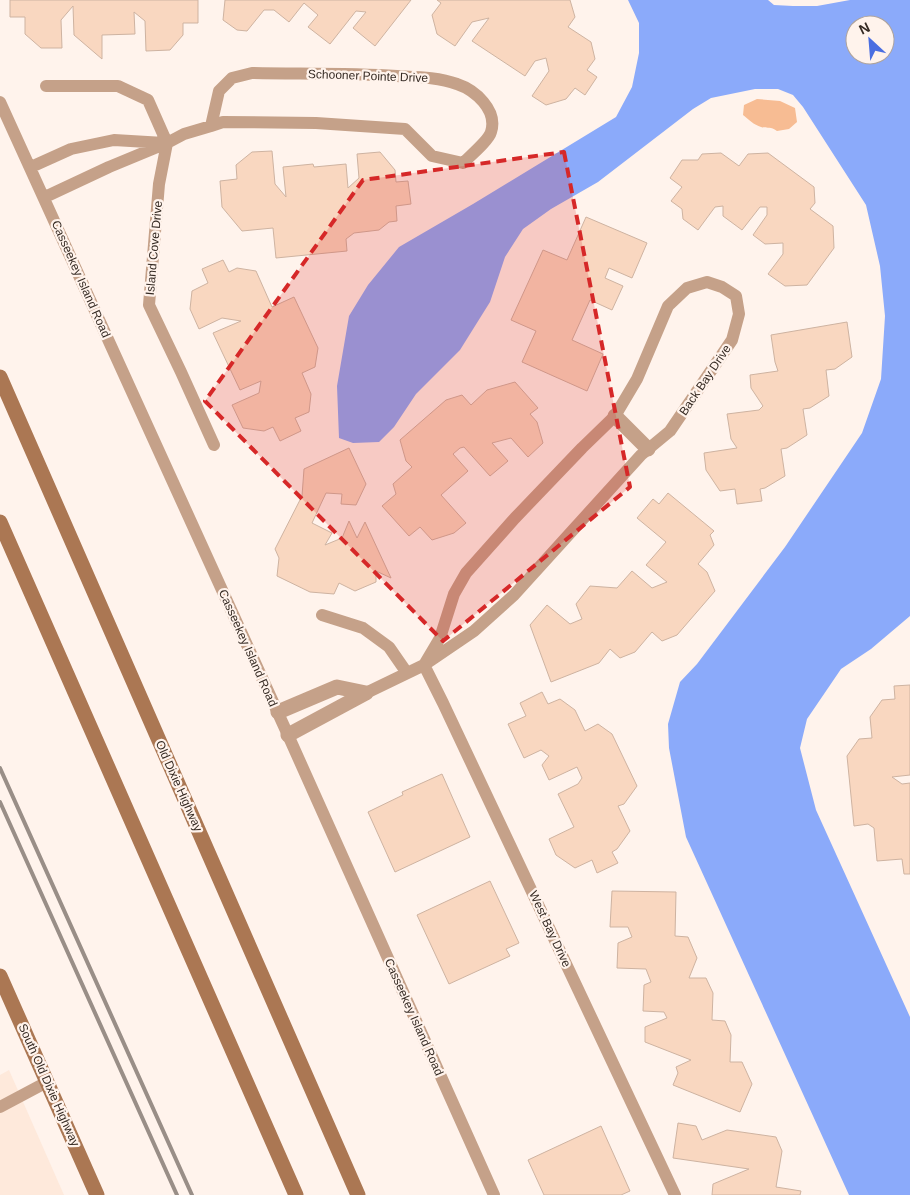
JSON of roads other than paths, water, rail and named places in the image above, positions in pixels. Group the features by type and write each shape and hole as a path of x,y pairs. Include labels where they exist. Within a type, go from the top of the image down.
{"main road":[{"name":"Old Dixie Highway","path":"0,377 358,1195"},
{"path":"0,522 296,1195"},
{"name":"South Old Dixie Highway","path":"0,976 97,1195"}],"street":[{"path":"615,416 648,449"},
{"path":"278,712 337,688 366,693"},
{"name":"Back Bay Drive","path":"288,735 366,693"}],"lane":[{"name":"Schooner Pointe Drive","path":"45,198 184,134 211,126 223,122 316,123 405,129 432,156 463,163 491,134 492,123 488,108 474,92 457,84 430,78 378,75 252,73 232,78 219,91 211,126"},
{"path":"46,86 118,86 148,100 167,143"},
{"name":"Casseekey Island Road","path":"0,102 278,712 494,1195"},
{"name":"Schooner Pointe Drive","path":"31,167 71,148 114,140 167,143"},
{"name":"Island Cove Drive","path":"167,143 159,184 149,305 214,446"},
{"name":"Back Bay Drive","path":"366,693 424,665 474,631 514,595 641,455 670,431 732,340 739,314 736,296 722,287 707,282 686,288 668,306 637,379 615,416 515,518 466,572 454,594 440,638 424,665"},
{"path":"322,615 364,628 389,647 407,673"},
{"name":"West Bay Drive","path":"424,665 452,720 676,1195"},
{"path":"0,1107 47,1082"}],"water":[{"path":"628,0 768,0 774,5 817,6 850,0 910,0 910,616 871,649 841,669 807,719 800,748 816,810 910,1017 910,1195 849,1195 686,837 669,748 668,724 680,682 697,664 785,547 862,433 881,379 885,316 880,266 866,205 803,107 793,95 778,89 755,89 711,98 693,109 598,182 551,209 523,229 505,257 490,302 460,350 416,394 394,427 379,442 353,443 339,438 337,386 349,316 368,285 399,247 616,117 632,87 639,53 639,23"}],"railway":[{"path":"0,768 192,1195"},
{"path":"0,802 177,1195"}]}
